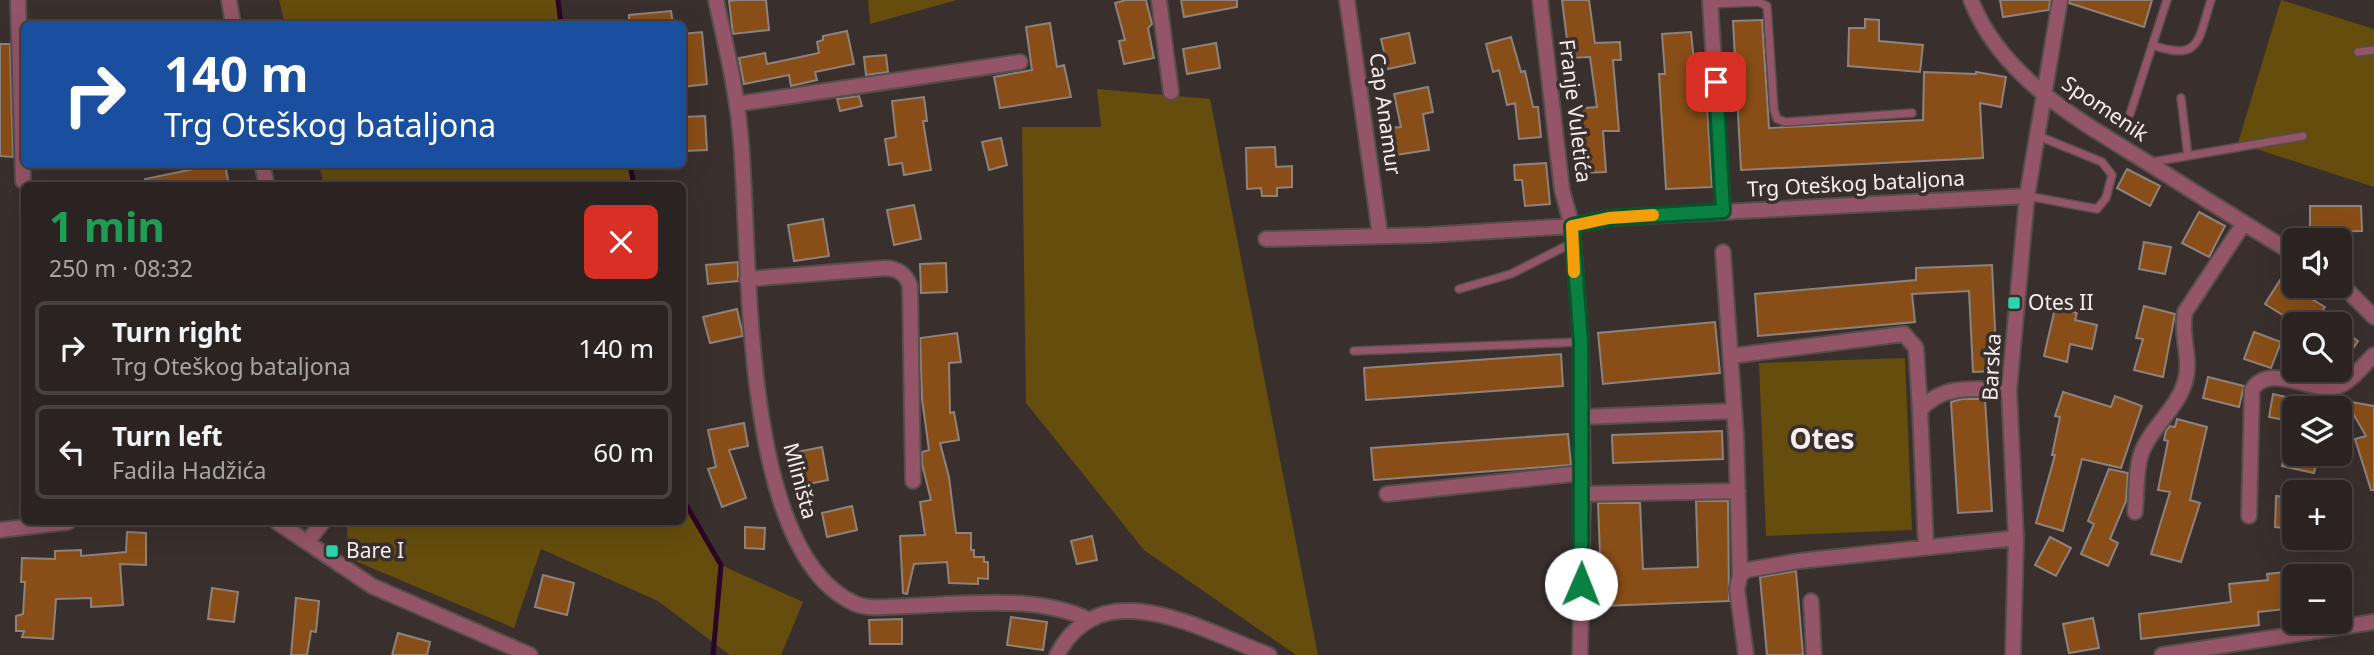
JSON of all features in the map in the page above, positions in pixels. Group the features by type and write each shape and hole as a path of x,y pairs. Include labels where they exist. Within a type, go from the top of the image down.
{"street":[{"path":"18,0 21,109"},
{"path":"229,0 232,21"},
{"name":"Mliništa","path":"716,0 737,104 747,279 767,447 787,524 821,578 860,606 1000,603 1064,611 1087,620"},
{"path":"1159,0 1171,92"},
{"name":"Cap Anamur","path":"1347,0 1380,235"},
{"name":"Franje Vuletića","path":"1540,0 1562,190 1572,226"},
{"name":"Spomenik","path":"1971,0 2000,53 2043,92 2147,163 2282,247"},
{"name":"Barska","path":"2013,655 2016,538 2009,390 2027,196 2060,0"},
{"path":"1710,2 1723,211"},
{"path":"737,104 1020,62"},
{"path":"23,168 23,181"},
{"name":"Trg Oteškog bataljona","path":"1572,226 1609,218 2027,196"},
{"path":"2135,512 2142,449 2176,402 2187,375 2188,359 2183,329 2185,312 2244,223"},
{"path":"1266,239 1428,235 1572,226 1581,342 1583,494 1580,655"},
{"path":"1723,252 1738,491 1740,575 1737,589 1746,655"},
{"path":"747,279 886,268 901,272 907,279 913,481"},
{"path":"2352,295 2374,317"},
{"path":"1731,356 1904,334 1916,348 1926,547"},
{"path":"2249,516 2252,390 2256,384 2268,377 2334,387 2347,380 2374,355"},
{"path":"1920,411 1939,393 1968,388 2009,390"},
{"path":"1582,417 1734,411"},
{"path":"1387,494 1582,473"},
{"path":"1583,494 1738,491"},
{"path":"0,530 42,525"},
{"path":"282,525 372,586 530,655"},
{"path":"307,542 321,525"},
{"path":"1740,575 1755,567 1788,562 2016,538"},
{"path":"1811,601 1814,655"},
{"path":"1057,655 1064,642 1087,620 1117,609 1138,610 1269,655"},
{"path":"2162,655 2374,622"}],"lane":[{"path":"2130,114 2167,0"},
{"path":"2152,46 2176,53 2192,48 2198,43 2211,0"},
{"path":"1710,2 1758,2 1767,6 1774,110 1777,119 1786,122 1912,113"},
{"path":"2358,52 2374,50"},
{"path":"2182,99 2188,156"},
{"path":"2027,196 2097,209 2106,198 2112,175 2102,162 2036,135"},
{"path":"2147,163 2303,136"},
{"path":"1459,289 1511,274 1572,243"},
{"path":"1354,351 1581,342"}],"shaded area":[{"path":"279,0 558,0 561,21 284,21"},
{"path":"868,0 957,0 870,24"},
{"path":"2281,0 2374,29 2374,187 2238,143"},
{"path":"1097,89 1210,99 1318,655 1296,655 1144,550 1026,403 1022,127 1101,127"},
{"path":"320,168 631,168 633,182 323,182"},
{"path":"1905,358 1912,530 1766,536 1759,363"},
{"path":"686,503 721,565 803,602 781,655 730,655 658,601 541,549 514,628 348,558 347,525 686,525"}],"building":[{"path":"766,0 769,30 733,34 729,1"},
{"path":"1146,0 1152,24 1148,28 1154,58 1124,64 1119,41 1125,40 1115,3"},
{"path":"1181,0 1237,0 1237,7 1184,17"},
{"path":"1562,0 1589,0 1595,43 1620,42 1621,60 1613,60 1619,131 1603,131 1606,172 1581,173 1579,132 1573,132 1571,109 1597,107 1590,57 1566,58 1567,40"},
{"path":"2000,0 2050,0 2049,10 2003,17"},
{"path":"2069,0 2152,0 2144,27 2069,3"},
{"path":"671,11 673,21 629,21 629,15"},
{"path":"1865,19 1879,20 1879,41 1923,45 1920,72 1848,66 1849,28 1865,28"},
{"path":"1762,20 1769,128 1923,120 1924,72 1976,72 2006,77 2001,107 1980,103 1983,158 1741,170 1733,21"},
{"path":"1050,23 1057,67 1064,65 1071,97 1000,108 994,77 1032,70 1026,27"},
{"path":"847,31 854,64 815,72 817,80 791,86 789,75 744,84 739,58 765,53 767,64 819,53 817,42 823,40 823,36"},
{"path":"702,32 707,84 686,87 686,34"},
{"path":"1691,32 1695,72 1705,71 1712,187 1666,189 1659,74 1665,74 1662,34"},
{"path":"1409,33 1415,63 1388,69 1381,39"},
{"path":"1511,37 1521,72 1525,71 1533,107 1538,107 1541,137 1519,139 1515,103 1507,105 1499,70 1493,72 1486,44"},
{"path":"1216,43 1220,68 1187,74 1183,49"},
{"path":"0,44 10,44 13,157 0,156"},
{"path":"886,55 888,72 866,75 864,57"},
{"path":"1428,87 1433,112 1423,114 1429,150 1395,155 1390,128 1401,127 1394,94"},
{"path":"859,96 862,106 840,111 837,99"},
{"path":"924,97 927,121 923,121 931,170 904,175 902,163 889,165 885,139 896,137 892,101"},
{"path":"705,116 707,150 686,151 686,117"},
{"path":"1001,138 1007,165 989,170 982,142"},
{"path":"1275,147 1276,167 1292,166 1292,187 1277,188 1277,196 1262,196 1261,188 1247,189 1246,148"},
{"path":"1546,163 1550,204 1525,206 1522,180 1515,180 1514,165"},
{"path":"199,168 226,168 228,182 145,182 145,179"},
{"path":"2127,169 2160,186 2150,206 2117,188"},
{"path":"914,205 921,239 894,245 887,210"},
{"path":"2310,206 2361,206 2362,231 2352,231 2352,228 2310,228"},
{"path":"2199,212 2225,226 2209,257 2182,243"},
{"path":"823,219 829,256 794,261 788,225"},
{"path":"2144,242 2171,247 2165,274 2139,269"},
{"path":"738,262 738,281 708,284 706,265"},
{"path":"946,263 947,292 921,293 920,264"},
{"path":"1992,265 1997,371 1973,372 1969,291 1912,294 1915,322 1758,336 1755,294 1916,280 1916,268"},
{"path":"2280,280 2282,298 2310,298 2325,307 2322,312 2282,312 2282,315 2265,304"},
{"path":"2144,306 2175,314 2163,377 2134,370 2143,339 2136,338"},
{"path":"2055,308 2077,313 2075,320 2097,325 2092,349 2070,344 2067,362 2044,356"},
{"path":"737,309 743,336 710,343 703,317"},
{"path":"1715,322 1720,373 1603,384 1598,333"},
{"path":"2254,332 2281,342 2271,368 2244,359"},
{"path":"957,333 961,362 949,363 950,413 954,412 959,440 940,443 949,477 956,533 971,533 971,550 974,550 974,557 984,557 984,562 988,562 988,579 978,578 978,584 949,583 947,562 914,564 907,594 903,593 900,536 925,535 920,502 931,500 922,464 922,452 929,450 922,399 920,338"},
{"path":"2352,337 2358,341 2352,350"},
{"path":"1561,354 1563,386 1366,400 1364,368"},
{"path":"2208,377 2244,386 2239,407 2203,398"},
{"path":"2063,392 2111,407 2115,396 2142,406 2121,468 2082,459 2063,531 2036,523 2055,455 2052,455 2060,417 2055,416"},
{"path":"2273,394 2282,396 2282,420 2269,417"},
{"path":"1985,399 1992,511 1958,513 1951,402"},
{"path":"2352,402 2374,406 2374,490 2371,490 2355,439 2366,436 2352,412"},
{"path":"2177,419 2207,427 2190,500 2200,503 2181,562 2151,554 2170,492 2158,490 2168,441 2164,440 2166,431 2170,426 2175,427"},
{"path":"744,423 748,446 729,450 746,498 722,507 708,469 716,467 708,430"},
{"path":"1722,431 1723,459 1613,463 1612,435"},
{"path":"1568,434 1571,465 1374,480 1371,448"},
{"path":"822,447 828,480 799,486 792,453"},
{"path":"2282,466 2316,466 2314,473"},
{"path":"2109,469 2128,473 2126,501 2110,539 2118,543 2108,566 2081,554 2094,524 2088,521"},
{"path":"2276,496 2282,497 2282,528 2275,527"},
{"path":"1696,501 1728,501 1729,601 1602,606 1598,503 1640,503 1643,569 1698,567"},
{"path":"852,506 857,530 827,537 822,513"},
{"path":"745,527 765,528 764,549 745,548"},
{"path":"127,532 146,533 146,565 120,564 123,605 91,607 91,598 56,599 53,639 22,637 24,631 16,631 16,616 23,614 25,582 21,582 22,558 55,559 55,551 81,550 81,556 126,552"},
{"path":"1092,536 1097,560 1077,564 1071,541"},
{"path":"2050,537 2071,548 2056,576 2035,565"},
{"path":"1796,571 1803,655 1767,655 1760,577"},
{"path":"2282,572 2282,609 2258,612 2259,625 2141,639 2139,614 2231,602 2229,584 2268,580 2267,574"},
{"path":"543,575 574,583 567,615 535,607"},
{"path":"212,588 238,592 234,622 208,619"},
{"path":"296,598 319,601 316,632 311,631 307,655 291,655"},
{"path":"1011,617 1047,622 1043,650 1007,645"},
{"path":"2093,618 2099,648 2069,653 2063,624"},
{"path":"902,619 902,644 870,644 869,620"},
{"path":"398,633 430,642 427,655 392,655"}],"waterway":[{"path":"558,0 561,21"},
{"path":"631,168 633,182"},
{"path":"686,505 721,565 713,655"}],"slow traffic":[{"path":"1574,272 1572,226 1609,218 1653,215"}],"place":[{"name":"Otes II","path":"2014,303"},
{"name":"Bare I","path":"332,551"}],"district":[{"name":"Otes","path":"1822,439"}],"route":[{"path":"1581,584 1581,342 1572,226 1609,218 1723,211 1716,82"}]}
